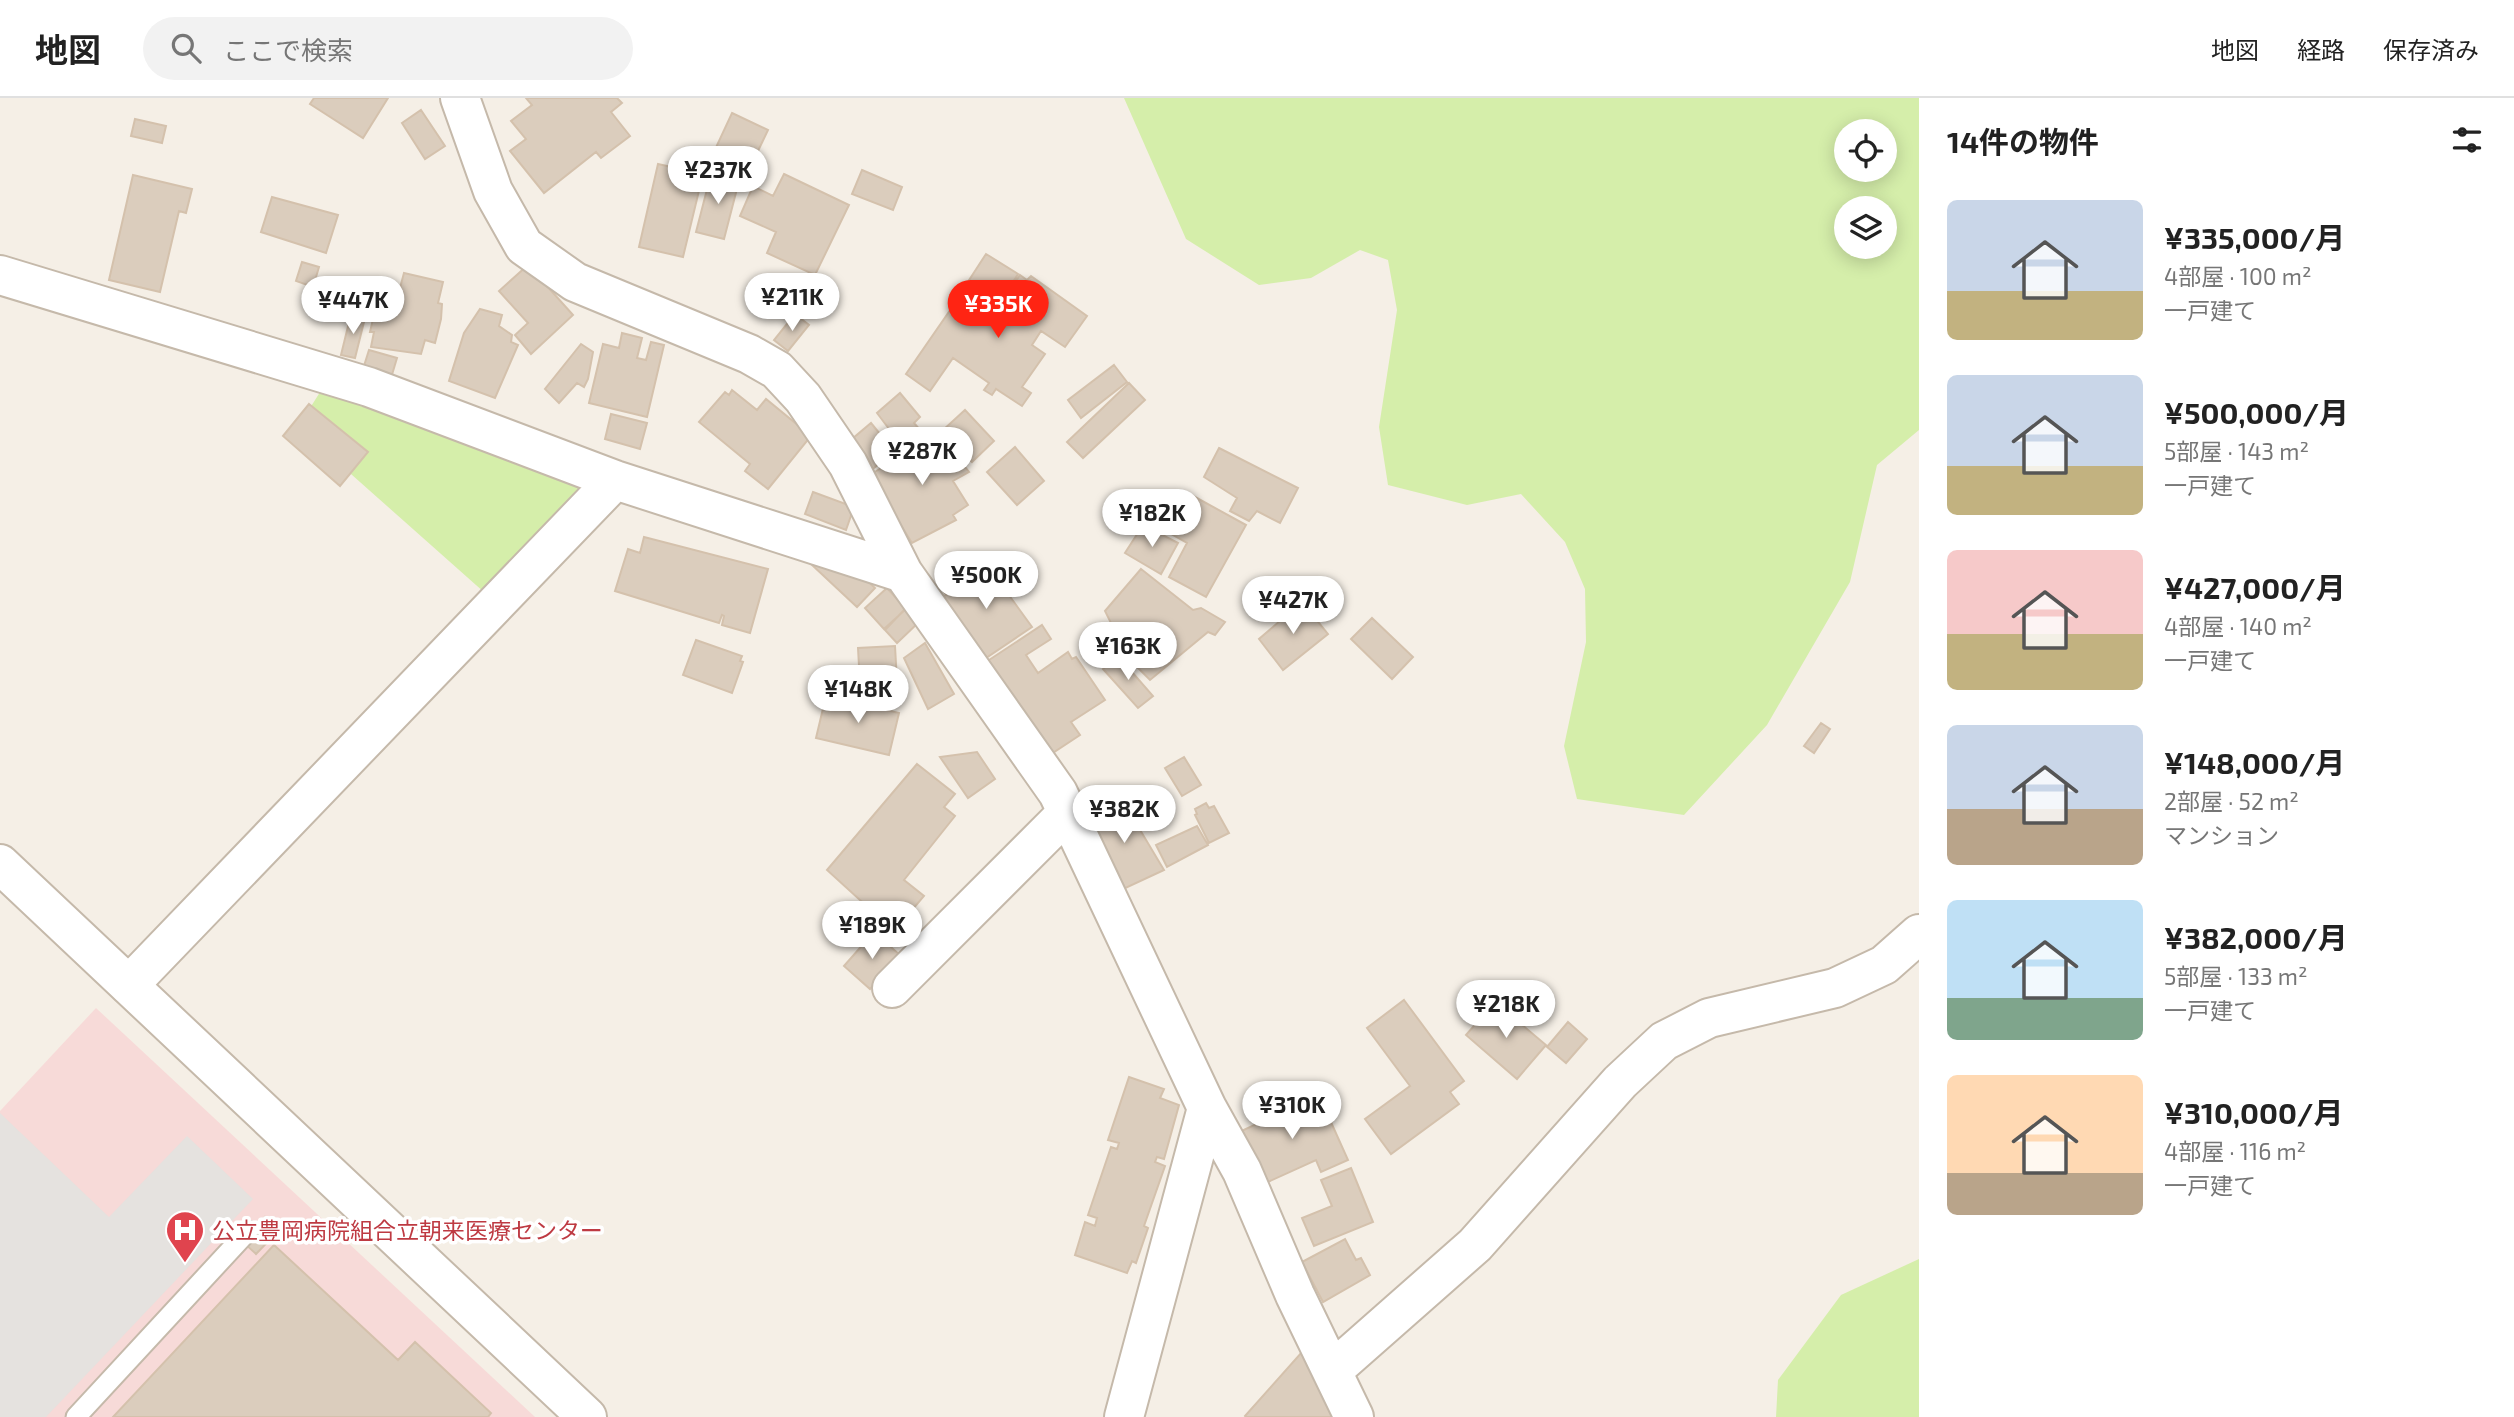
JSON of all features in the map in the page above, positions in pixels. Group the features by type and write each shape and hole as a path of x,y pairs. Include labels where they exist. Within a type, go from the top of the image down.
{"street":[{"path":"460,98 494,191 524,246 575,282 749,354 777,370 803,398 848,464 904,573 1058,793 1207,1108 1242,1171 1295,1294 1354,1417"},
{"path":"2,279 369,387 615,480 904,573"},
{"path":"129,985 615,480"},
{"path":"892,988 1067,813"},
{"path":"0,864 587,1417"},
{"path":"1332,1371 1475,1245 1620,1082 1664,1041 1709,1018 1835,989 1884,965 1919,934"},
{"path":"1124,1417 1207,1108"}],"lane":[{"path":"76,1417 248,1231"}],"shaded area":[{"name":"公立豊岡病院組合立朝来医療センター","path":"96,1008 535,1417 0,1417 0,1111"},
{"path":"0,1113 109,1217 187,1136 253,1199 46,1417 0,1417"}],"green space":[{"path":"1124,98 1919,98 1919,430 1877,465 1850,582 1767,725 1684,815 1577,799 1564,746 1586,642 1585,589 1565,542 1521,494 1467,505 1388,485 1379,427 1397,310 1388,260 1360,250 1311,278 1259,285 1186,239"},
{"path":"322,389 615,480 494,601 298,427"},
{"path":"1919,1259 1919,1417 1776,1417 1778,1380 1841,1295"}],"building":[{"path":"314,98 388,98 363,138 310,104"},
{"path":"526,98 617,98 622,103 611,112 630,136 601,158 596,152 544,193 510,151 526,139 511,121 532,105"},
{"path":"421,110 445,146 425,159 402,123"},
{"path":"732,113 768,130 747,174 712,156"},
{"path":"135,119 166,126 162,143 131,136"},
{"path":"658,164 703,174 683,257 639,247"},
{"path":"862,170 902,187 893,210 852,194"},
{"path":"711,174 739,181 724,239 696,232"},
{"path":"784,174 849,205 815,275 767,253 776,232 740,216 753,186 773,196"},
{"path":"133,175 192,189 186,213 179,211 160,292 109,280"},
{"path":"272,197 338,215 326,253 261,232"},
{"path":"986,254 1018,274 1001,301 987,292 980,303 962,291"},
{"path":"302,262 319,267 313,287 296,281"},
{"path":"528,265 573,315 531,354 515,335 528,323 499,291"},
{"path":"404,273 443,282 438,303 442,304 441,319 435,343 425,340 421,354 371,347 374,332 370,332 380,289 390,291 391,286 400,288"},
{"path":"1020,275 1027,280 1031,276 1087,316 1065,347 1041,331 1032,345 1045,354 1022,387 1031,393 1022,406 996,389 992,395 984,390 989,383 953,358 930,391 906,374 962,293 977,304 973,310 984,317 995,300 1016,315 1025,302 1031,306 1034,303 1011,288"},
{"path":"480,309 502,315 499,326 512,335 511,342 518,345 495,398 449,381 464,333"},
{"path":"351,314 365,318 355,358 341,355"},
{"path":"795,314 809,325 788,351 774,340"},
{"path":"622,333 642,338 637,358 646,360 651,342 664,345 647,417 589,403 603,344 619,348"},
{"path":"581,344 593,352 588,379 584,387 577,383 559,403 545,389"},
{"path":"369,350 397,358 391,378 363,369"},
{"path":"1114,365 1127,382 1081,418 1068,400"},
{"path":"1129,383 1145,400 1083,458 1067,442"},
{"path":"732,390 757,410 766,399 811,436 768,489 745,471 750,464 699,422 725,392 729,395"},
{"path":"900,393 920,417 914,423 920,430 902,446 877,413"},
{"path":"309,404 368,452 340,486 283,436"},
{"path":"965,410 994,441 972,462 942,431"},
{"path":"611,414 647,423 640,449 605,439"},
{"path":"871,423 894,451 868,473 845,445"},
{"path":"925,434 934,449 945,442 969,472 953,481 968,505 953,515 956,520 912,543 870,475 894,460 891,455"},
{"path":"1015,447 1044,481 1017,505 987,472"},
{"path":"1219,448 1298,488 1280,523 1257,511 1249,521 1230,511 1237,498 1204,477"},
{"path":"813,492 854,507 846,530 805,514"},
{"path":"1186,492 1246,525 1206,597 1169,577 1187,543 1164,530"},
{"path":"1143,525 1178,543 1161,574 1125,553"},
{"path":"644,537 768,569 750,633 722,625 722,615 719,623 615,591 628,549 640,553"},
{"path":"821,555 852,566 875,588 857,607 811,564"},
{"path":"985,562 1032,627 983,660 943,597 946,595 944,592"},
{"path":"1141,569 1193,610 1201,608 1225,622 1215,635 1208,632 1150,680 1103,633 1111,623 1105,611"},
{"path":"887,588 906,609 884,629 865,608"},
{"path":"1302,602 1328,634 1283,670 1259,639"},
{"path":"905,609 918,623 897,643 885,630"},
{"path":"1372,618 1413,657 1392,679 1351,639"},
{"path":"1042,625 1051,639 1026,655 1038,673 1068,652 1072,659 1076,657 1105,700 1071,722 1080,735 1042,760 983,664"},
{"path":"1099,637 1114,654 1100,665 1086,647"},
{"path":"696,640 742,656 740,661 743,662 732,693 683,675"},
{"path":"925,643 954,694 928,709 904,658"},
{"path":"895,646 898,700 861,702 858,648"},
{"path":"1118,656 1153,696 1138,708 1103,669"},
{"path":"846,667 855,667 855,700 845,700"},
{"path":"826,696 899,713 889,755 816,738"},
{"path":"1821,723 1830,729 1814,753 1804,746"},
{"path":"977,752 995,779 968,798 940,757"},
{"path":"1184,757 1201,785 1182,796 1165,768"},
{"path":"917,764 955,794 944,807 955,816 904,880 924,896 901,923 889,912 882,920 827,870"},
{"path":"1121,798 1164,870 1119,891 1110,876 1117,871 1085,821"},
{"path":"1206,803 1209,808 1214,806 1229,833 1209,843 1195,815 1195,809"},
{"path":"1197,826 1208,845 1167,867 1156,845"},
{"path":"874,932 901,956 870,989 844,966"},
{"path":"1404,1000 1464,1081 1450,1092 1459,1104 1391,1154 1365,1119 1410,1086 1367,1028"},
{"path":"1495,1002 1546,1045 1517,1079 1466,1035"},
{"path":"1568,1022 1587,1039 1566,1063 1547,1047"},
{"path":"1129,1077 1164,1089 1160,1098 1179,1105 1164,1159 1157,1157 1155,1162 1165,1166 1144,1226 1148,1228 1136,1263 1132,1261 1127,1273 1075,1255 1085,1222 1095,1226 1097,1218 1088,1215 1111,1147 1117,1149 1119,1143 1108,1140"},
{"path":"1317,1091 1348,1160 1321,1172 1316,1160 1259,1186 1235,1134 1287,1110 1285,1106"},
{"path":"1351,1168 1373,1222 1314,1246 1302,1218 1332,1206 1321,1180"},
{"path":"265,1217 279,1230 256,1254 242,1241"},
{"path":"1345,1239 1356,1260 1361,1258 1370,1275 1323,1302 1302,1262"},
{"path":"274,1245 398,1360 415,1342 491,1413 488,1417 113,1417"},
{"path":"1302,1352 1334,1417 1246,1417 1245,1416"}],"place":[{"name":"公立豊岡病院組合立朝来医療センター","path":"185,1264"}]}
